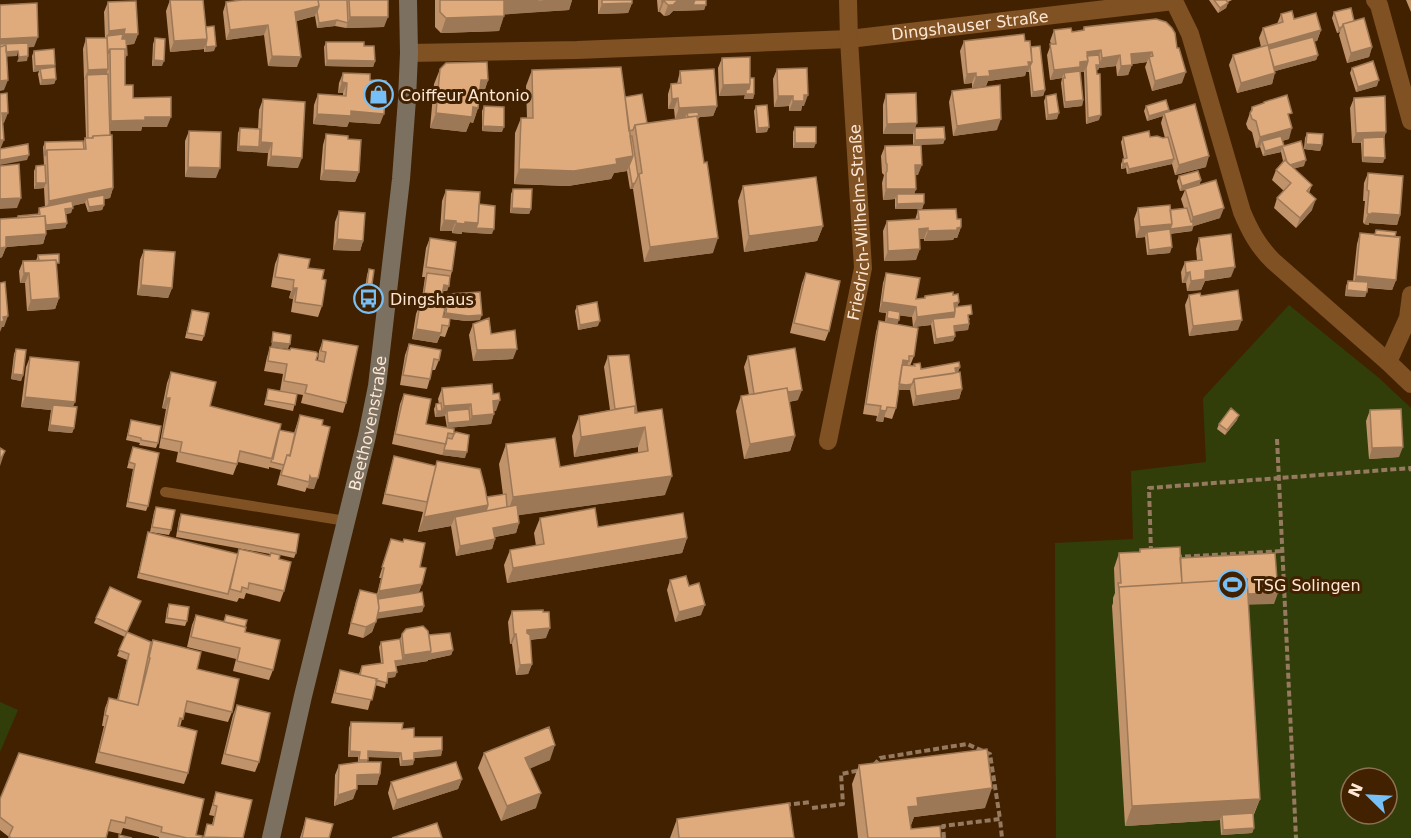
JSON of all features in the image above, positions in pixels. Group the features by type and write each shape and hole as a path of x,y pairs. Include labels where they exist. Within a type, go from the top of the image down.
{"main road":[{"name":"Beethovenstraße","path":"271,838 303,696 368,436 377,386 401,179 409,53 408,0"}],"street":[{"name":"Friedrich-Wilhelm-Straße","path":"828,441 863,268 848,0"},
{"path":"1375,0 1411,121"},
{"name":"Dingshauser Straße","path":"409,53 577,50 849,39 1174,1 1190,34 1242,212 1254,238 1272,261 1411,384"},
{"path":"1388,362 1408,318 1411,295"}],"lane":[{"path":"165,492 346,521"}],"path":[{"path":"1277,438 1296,838"},
{"path":"1152,558 1149,488 1411,468 1411,473"},
{"path":"1173,557 1283,551"},
{"path":"812,808 843,804 841,774 871,768 880,758 967,744 990,754 1002,838"},
{"path":"778,807 812,802"},
{"path":"944,838 943,826 1000,819"}],"green space":[{"name":"TSG Solingen","path":"1289,305 1379,378 1411,408 1411,838 1056,838 1055,543 1133,539 1131,471 1206,462 1203,398"},
{"path":"0,702 18,710 0,752"}],"building":[{"path":"170,0 203,0 207,39 174,41"},
{"path":"318,0 319,6 295,12 301,57 272,56 268,25 230,30 226,2"},
{"path":"318,0 347,0 348,23 337,20 319,23"},
{"path":"349,0 388,0 388,17 350,17"},
{"path":"440,0 504,0 504,16 446,18 440,12"},
{"path":"538,0 567,0 537,2"},
{"path":"602,0 632,0 632,3 602,4"},
{"path":"662,0 694,0 677,1 673,5 668,5"},
{"path":"695,0 706,0 706,5 693,5"},
{"path":"1214,0 1226,0 1228,3 1220,8"},
{"path":"136,1 138,34 124,34 125,29 109,31 108,2"},
{"path":"37,3 38,37 0,39 0,5"},
{"path":"1351,8 1354,21 1343,24 1339,28 1334,12"},
{"path":"1292,11 1294,19 1316,13 1321,30 1268,45 1263,28 1283,22 1281,14"},
{"path":"1364,18 1372,47 1351,53 1343,24"},
{"path":"1156,19 1166,22 1175,33 1177,48 1179,48 1186,72 1155,81 1149,57 1153,56 1152,52 1131,54 1132,65 1121,66 1120,55 1102,58 1101,50 1087,52 1088,61 1080,62 1080,67 1054,70 1050,44 1056,44 1054,30 1071,28 1072,32 1084,30 1084,27"},
{"path":"214,26 216,46 206,47 206,27"},
{"path":"123,34 122,39 126,39 127,55 125,55 125,49 110,49 108,54 107,36"},
{"path":"1024,34 1025,41 1030,41 1032,62 1028,62 1029,66 989,71 990,76 976,77 976,73 967,74 964,41"},
{"path":"1313,37 1318,55 1274,67 1269,49"},
{"path":"86,38 107,38 108,69 88,70"},
{"path":"155,38 165,39 164,61 154,60"},
{"path":"326,42 364,42 364,46 374,46 375,61 327,60"},
{"path":"28,43 28,56 19,57 18,51 6,52 6,45 0,47 0,44"},
{"path":"6,45 8,80 0,81 0,47"},
{"path":"1268,45 1275,73 1241,83 1233,55"},
{"path":"1040,46 1045,90 1033,92 1030,66 1031,47"},
{"path":"54,49 55,65 35,66 34,51"},
{"path":"110,49 125,49 125,85 133,85 133,98 171,97 171,117 111,121"},
{"path":"1099,55 1100,65 1096,65 1097,74 1100,74 1101,115 1088,118 1087,56"},
{"path":"750,57 750,84 723,85 722,58"},
{"path":"1373,61 1379,80 1358,87 1352,68"},
{"path":"487,62 488,80 481,80 478,108 473,107 472,117 436,113 440,69 446,63"},
{"path":"55,67 56,79 42,80 40,69"},
{"path":"621,67 633,156 616,159 617,164 574,171 519,169 521,118 533,118 532,70"},
{"path":"807,68 808,95 804,95 804,101 793,101 793,96 778,96 777,69"},
{"path":"714,69 717,106 679,108 678,98 672,99 671,84 681,83 680,71"},
{"path":"1080,71 1083,100 1065,102 1064,73"},
{"path":"343,73 370,74 370,80 386,81 384,114 351,111 351,116 317,114 318,94 346,96 347,83 342,82"},
{"path":"108,74 110,135 88,138 87,75"},
{"path":"750,78 754,78 754,94 746,94 746,90 749,89"},
{"path":"1000,85 1001,119 957,126 952,91"},
{"path":"7,93 8,113 2,113 4,140 0,140 0,94"},
{"path":"916,93 917,123 887,124 886,94"},
{"path":"642,94 647,123 635,125 633,130 629,131 625,97"},
{"path":"1056,94 1059,113 1048,115 1046,96"},
{"path":"1287,95 1292,113 1288,114 1292,128 1260,137 1256,121 1252,119 1250,113 1252,107"},
{"path":"1385,96 1386,132 1356,133 1354,98"},
{"path":"263,99 305,102 302,158 271,156 272,143 261,142"},
{"path":"1166,100 1169,110 1149,116 1146,106"},
{"path":"1195,104 1209,156 1179,165 1164,113"},
{"path":"767,105 769,127 758,128 756,106"},
{"path":"484,106 504,107 504,127 483,126"},
{"path":"698,112 699,117 688,117 687,113"},
{"path":"697,116 704,163 707,162 718,238 650,247 639,174 642,173 635,125"},
{"path":"795,127 816,127 816,143 795,143"},
{"path":"944,127 945,139 915,140 915,128"},
{"path":"240,128 260,129 259,147 239,146"},
{"path":"189,131 221,132 220,168 188,167"},
{"path":"1149,131 1150,137 1168,137 1174,159 1129,169 1127,163 1123,164 1123,159 1127,158 1123,137"},
{"path":"1307,133 1323,134 1322,145 1306,144"},
{"path":"326,134 361,140 359,172 324,170"},
{"path":"112,135 113,188 49,201 47,150 86,149 85,138"},
{"path":"630,136 632,136 638,176 632,184 629,166 633,156"},
{"path":"1281,136 1284,146 1301,141 1306,160 1290,165 1282,146 1265,151 1262,141"},
{"path":"1384,137 1385,158 1363,157 1363,138"},
{"path":"83,141 84,149 47,150 45,156 45,142"},
{"path":"28,144 29,155 0,160 0,149"},
{"path":"921,145 922,165 915,165 916,189 886,189 885,146"},
{"path":"1285,160 1312,185 1307,191 1316,199 1300,218 1277,198 1291,183 1276,170"},
{"path":"19,164 21,198 0,199 0,166"},
{"path":"45,165 46,183 36,183 36,166"},
{"path":"1198,171 1201,180 1182,186 1179,176"},
{"path":"1368,173 1403,176 1400,215 1368,214"},
{"path":"816,177 823,226 749,236 743,186"},
{"path":"1216,180 1224,208 1193,217 1185,189"},
{"path":"513,189 532,189 531,209 512,208"},
{"path":"446,190 480,192 478,223 465,222 465,224 444,220"},
{"path":"897,194 924,194 924,203 897,204"},
{"path":"104,195 104,205 89,207 87,198"},
{"path":"72,201 73,208 65,209 67,223 46,225 45,216 18,218 18,216 40,214 39,208"},
{"path":"479,204 495,206 494,229 476,228"},
{"path":"1170,205 1172,224 1140,227 1138,208"},
{"path":"1187,208 1193,226 1170,229 1172,224 1170,210"},
{"path":"956,209 957,219 961,219 961,227 957,230 919,229 920,249 888,251 887,221 919,219 918,210"},
{"path":"339,211 365,213 363,241 337,239"},
{"path":"45,216 46,234 6,237 6,247 0,248 0,219"},
{"path":"1170,229 1172,247 1149,250 1147,232"},
{"path":"1376,230 1396,232 1395,237 1375,235"},
{"path":"1360,233 1400,237 1396,280 1356,276"},
{"path":"1231,234 1235,267 1205,271 1205,279 1191,281 1190,272 1186,273 1185,262 1202,260 1199,238"},
{"path":"430,238 456,242 452,271 426,267"},
{"path":"144,250 175,252 172,288 141,285"},
{"path":"59,254 59,263 56,260 39,261 38,255"},
{"path":"279,254 310,259 308,268 324,270 322,279 326,280 322,306 295,302 297,288 293,288 294,280 275,277"},
{"path":"56,260 59,298 31,300 29,273 24,273 23,261"},
{"path":"369,269 374,270 372,284 367,284"},
{"path":"427,273 450,276 449,286 444,285 442,295 424,293"},
{"path":"806,273 840,281 829,331 794,323"},
{"path":"886,273 920,278 916,299 953,292 953,295 958,294 959,302 954,303 955,312 917,317 916,307 882,302"},
{"path":"1348,281 1368,282 1367,292 1347,290"},
{"path":"5,282 8,316 3,317 4,321 0,322 0,283"},
{"path":"1238,290 1242,320 1193,326 1189,295 1200,293 1201,296"},
{"path":"480,292 482,315 446,313 448,294"},
{"path":"597,302 600,321 580,325 577,306"},
{"path":"420,304 445,308 443,317 450,318 449,326 442,325 441,333 416,329"},
{"path":"971,305 972,314 968,315 969,324 954,326 955,336 936,339 933,319 954,317 955,307"},
{"path":"192,310 209,313 204,336 187,333"},
{"path":"888,310 900,312 899,320 887,318"},
{"path":"489,318 491,334 515,330 517,349 477,350 473,324"},
{"path":"879,321 918,328 914,356 909,356 909,361 903,360 896,408 887,407 886,411 880,410 881,406 866,404"},
{"path":"273,332 291,335 290,344 272,342"},
{"path":"323,340 358,346 346,403 305,393 307,385 284,381 287,364 268,361 270,347 316,352 318,354 316,360 324,362 326,352 321,351"},
{"path":"409,344 441,350 439,360 434,359 430,379 403,375"},
{"path":"795,348 802,390 788,392 787,388 754,394 748,356"},
{"path":"16,349 26,350 23,375 13,374"},
{"path":"629,355 637,413 635,413 635,406 615,409 608,356"},
{"path":"30,357 79,362 75,402 25,397"},
{"path":"959,362 960,367 955,368 956,373 914,379 912,384 899,384 902,365 915,366 914,364 920,363 921,369"},
{"path":"171,372 216,382 210,406 281,424 273,459 240,451 237,464 180,452 182,442 162,438 170,398 166,398"},
{"path":"960,372 962,389 916,396 914,379"},
{"path":"492,384 493,394 499,393 500,400 493,401 494,414 472,416 471,404 444,406 442,388"},
{"path":"787,388 795,436 750,444 741,396"},
{"path":"268,389 297,394 295,405 266,400"},
{"path":"404,394 431,399 426,424 454,429 454,434 448,433 446,444 395,434"},
{"path":"441,403 442,411 437,411 436,404"},
{"path":"53,405 77,407 74,428 50,425"},
{"path":"635,406 635,413 662,409 672,476 513,497 506,444 555,438 560,467 648,451 645,427 581,437 579,416"},
{"path":"1231,408 1239,415 1227,430 1219,424"},
{"path":"469,409 470,421 448,423 447,411"},
{"path":"1401,409 1403,447 1372,448 1370,410"},
{"path":"300,415 323,420 322,425 330,427 318,478 310,476 309,482 281,475 287,455 290,456"},
{"path":"131,420 161,426 158,443 128,435"},
{"path":"279,430 295,433 290,455 287,455 284,465 271,462"},
{"path":"456,432 469,435 467,452 444,450 447,438 452,439"},
{"path":"133,447 159,453 148,506 128,502 135,464 129,462"},
{"path":"0,448 5,451 0,460"},
{"path":"394,456 436,466 427,502 385,494"},
{"path":"437,461 480,469 488,505 424,517"},
{"path":"506,494 507,507 486,511 487,497"},
{"path":"517,505 519,523 493,528 495,539 460,546 455,517"},
{"path":"156,507 175,510 171,530 152,527"},
{"path":"595,508 598,527 683,513 687,538 513,568 510,550 544,544 540,518"},
{"path":"181,514 299,534 296,553 178,531"},
{"path":"148,532 238,554 228,594 139,573"},
{"path":"391,539 425,543 420,567 426,568 422,584 379,591 384,568 382,567"},
{"path":"1180,547 1182,583 1119,587 1119,589 1118,583 1121,583 1119,553 1140,552 1140,549"},
{"path":"239,549 270,556 271,553 280,555 279,559 291,562 284,591 249,583 248,589 242,587 241,592 230,589"},
{"path":"1275,553 1278,593 1248,594 1247,579 1182,583 1180,558"},
{"path":"686,576 689,586 699,583 705,605 679,612 670,580"},
{"path":"1247,579 1260,799 1132,806 1119,587"},
{"path":"110,587 141,601 127,632 96,618"},
{"path":"360,590 377,594 379,608 376,622 366,627 351,623"},
{"path":"422,592 424,606 378,613 378,599"},
{"path":"169,604 189,607 187,621 167,618"},
{"path":"543,610 543,612 549,612 550,628 527,630 530,635 532,664 520,665 512,611"},
{"path":"196,615 246,627 245,632 280,640 273,670 237,661 240,648 191,637"},
{"path":"226,615 247,620 245,627 224,622"},
{"path":"423,626 428,631 431,651 404,655 402,634 406,629"},
{"path":"127,632 151,642 138,705 118,700 129,654 119,650"},
{"path":"450,633 453,650 430,654 429,635"},
{"path":"400,639 403,660 395,661 397,672 388,673 387,683 360,675 362,666 383,663 381,642"},
{"path":"153,640 201,652 197,669 239,679 232,712 187,701 183,719 180,718 178,726 197,731 188,773 99,752 108,716 105,715 109,698 138,705"},
{"path":"340,670 377,679 372,700 335,693"},
{"path":"237,705 270,713 259,762 225,754"},
{"path":"351,722 403,723 402,729 414,728 414,737 442,737 442,750 414,753 414,760 402,761 401,753 368,751 368,760 359,760 360,752 350,751"},
{"path":"549,727 555,745 525,758 541,793 507,806 484,753"},
{"path":"987,749 992,788 917,798 918,806 908,807 911,829 940,826 941,838 868,838 859,765"},
{"path":"19,753 204,799 196,835 202,838 187,838 161,832 162,827 126,817 125,823 111,820 106,838 11,838 9,836 13,827 0,817 0,799"},
{"path":"381,762 380,774 357,775 357,789 338,795 339,765"},
{"path":"456,762 462,779 397,800 391,782"},
{"path":"216,792 252,800 243,838 204,837 207,824 213,825 217,806 213,805"},
{"path":"789,803 794,838 679,838 677,819"},
{"path":"1253,813 1254,828 1223,830 1222,815"},
{"path":"306,818 333,824 329,838 302,838"},
{"path":"437,823 442,838 392,838"}],"place":[{"name":"Coiffeur Antonio","path":"379,95"},
{"name":"Dingshaus","path":"369,299"},
{"name":"TSG Solingen","path":"1233,585"}]}
